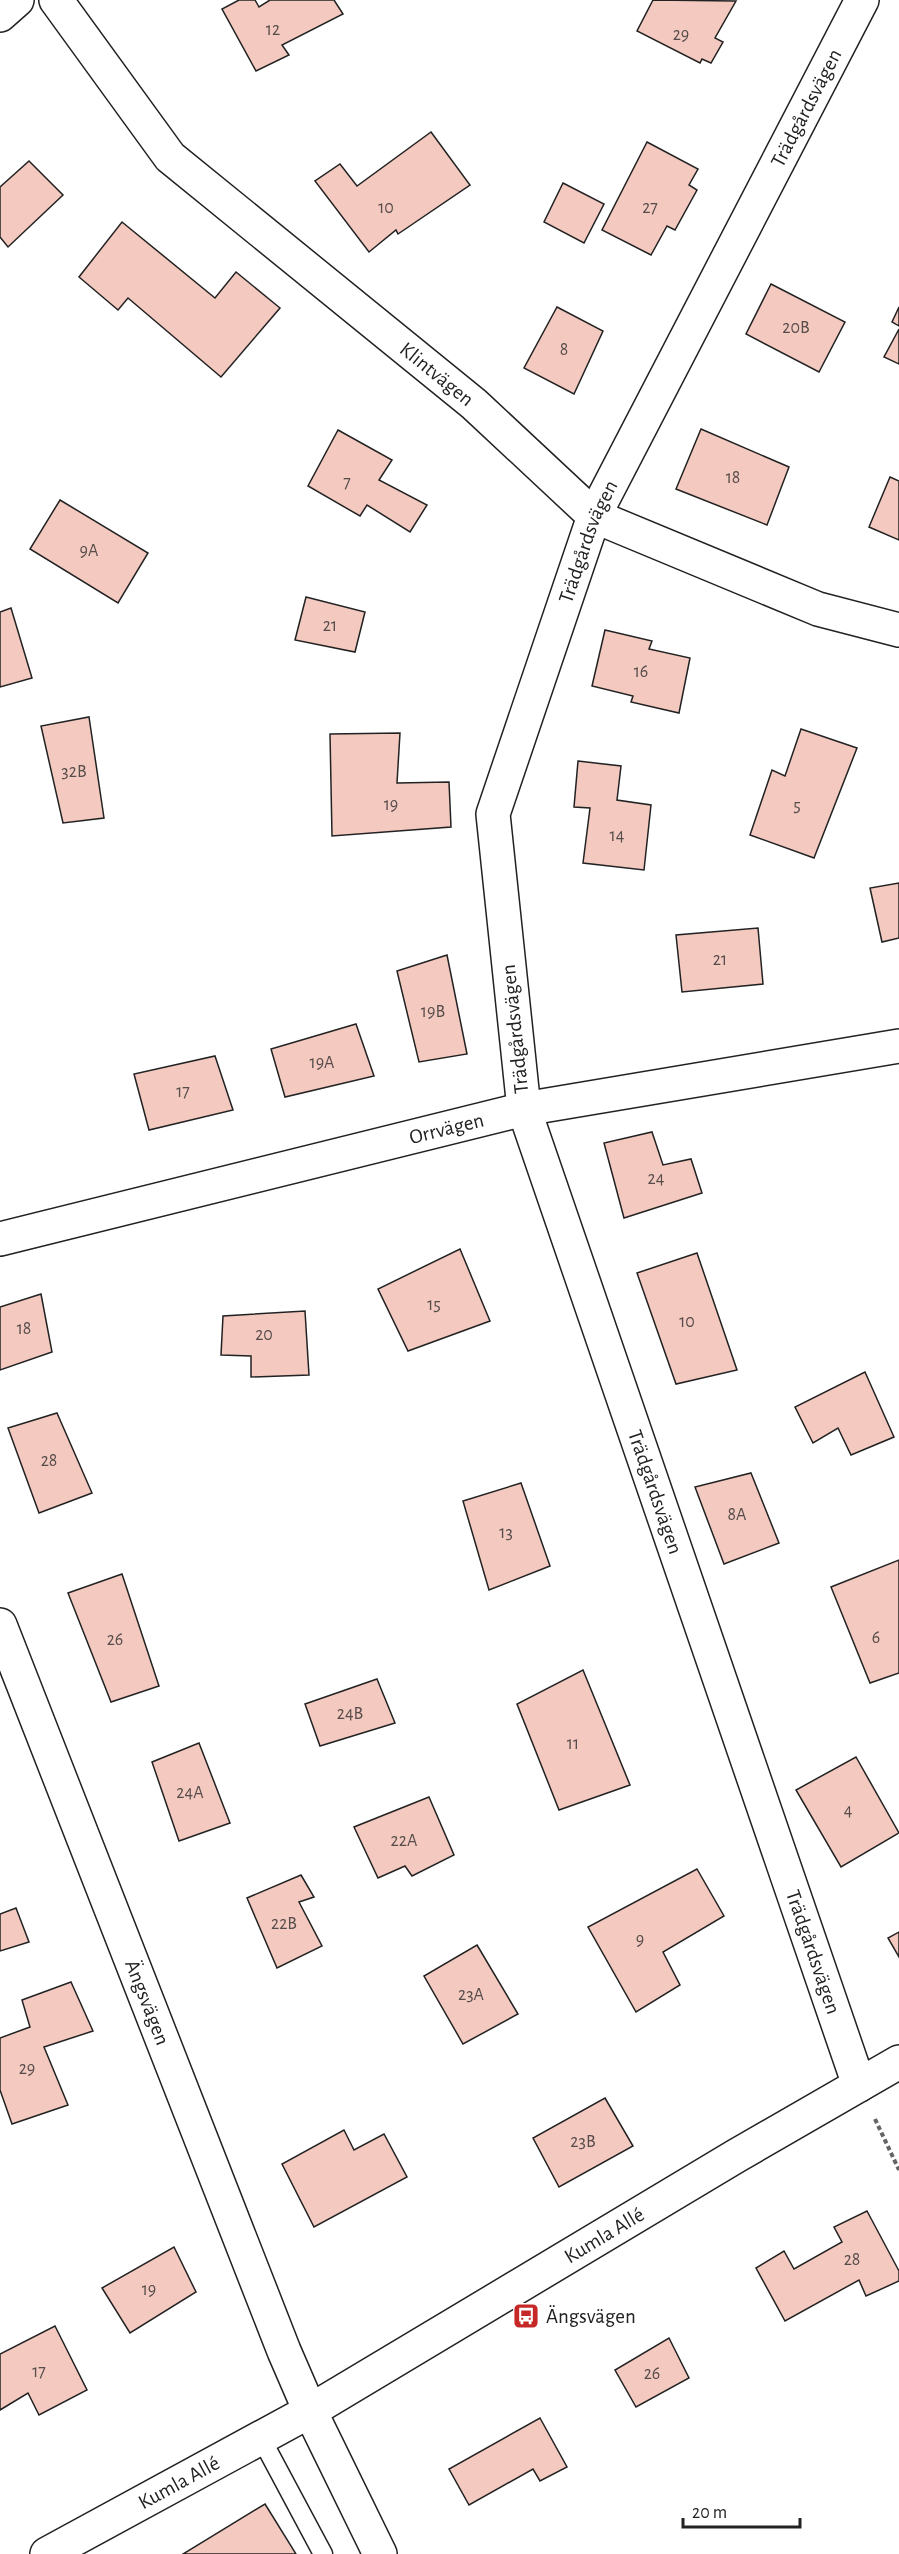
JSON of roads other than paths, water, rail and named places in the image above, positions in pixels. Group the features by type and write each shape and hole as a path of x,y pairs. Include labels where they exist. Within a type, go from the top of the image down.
{"street":[{"path":"0,15 17,0"},
{"name":"Klintvägen","path":"56,0 170,158 474,404 594,516 818,609 899,630"},
{"name":"Trädgårdsvägen","path":"859,2085 524,1109 493,814 594,516 862,0"},
{"name":"Orrvägen","path":"0,1239 524,1109 899,1046"},
{"name":"Ängsvägen","path":"0,1625 279,2339 310,2411"},
{"name":"Kumla Allé","path":"47,2554 310,2411 899,2062"},
{"path":"310,2411 380,2554"}],"lane":[{"path":"261,2438 323,2554"}],"place":[{"name":"Ängsvägen","path":"526,2316"}]}
